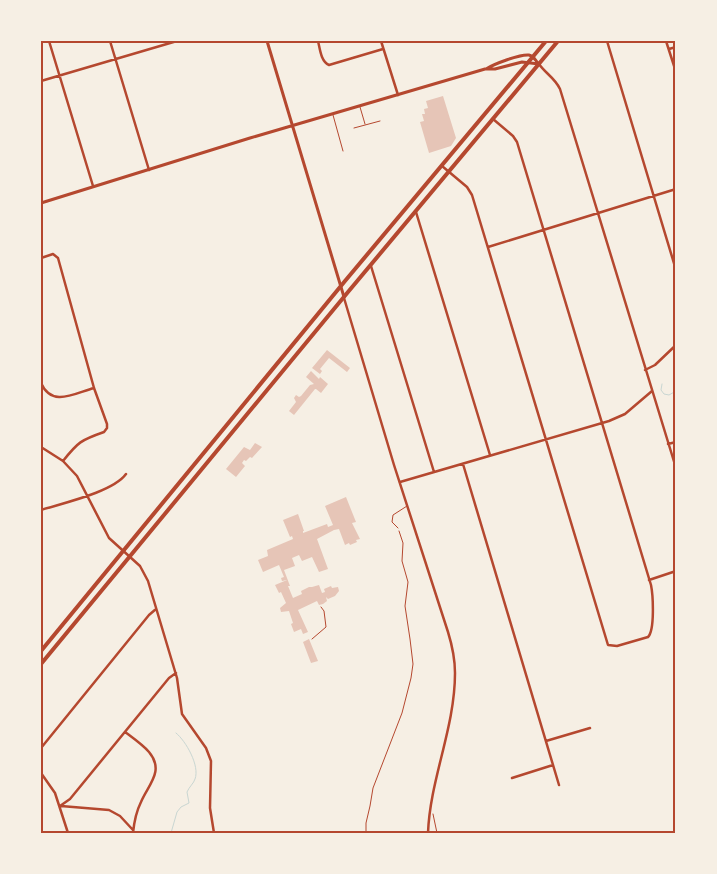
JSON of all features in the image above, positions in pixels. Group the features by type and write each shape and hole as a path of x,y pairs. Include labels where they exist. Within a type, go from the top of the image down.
{"main road":[{"path":"268,41 344,298"},
{"path":"41,651 341,286 546,41"},
{"path":"41,664 558,41"},
{"path":"485,69 492,64 527,55 533,57 539,64"},
{"path":"41,203 485,69 495,69 522,62 539,64"}],"street":[{"path":"49,41 93,186"},
{"path":"110,41 149,170"},
{"path":"41,81 177,41"},
{"path":"318,41 323,59 329,65 383,49"},
{"path":"381,41 398,95"},
{"path":"607,41 652,196 676,270"},
{"path":"666,41 676,72"},
{"path":"669,49 676,47"},
{"path":"539,64 560,88 676,468"},
{"path":"442,166 470,190 610,646 648,637 653,628 654,600 649,580 517,142 513,136 493,119"},
{"path":"488,246 676,189"},
{"path":"416,212 490,455"},
{"path":"41,258 54,254 58,258 94,388 107,424 106,430 74,446 63,461"},
{"path":"371,266 434,472"},
{"path":"344,298 448,632 454,659 454,691 448,730 430,809 428,833"},
{"path":"645,370 655,365 676,345"},
{"path":"41,383 47,393 55,397 94,388"},
{"path":"400,482 601,423 624,414 652,391"},
{"path":"668,444 676,442"},
{"path":"41,447 63,461 77,476 109,538 140,566 146,576 176,673 182,714 206,748 211,760 210,808 214,833"},
{"path":"463,464 559,785"},
{"path":"41,510 88,496 121,479 126,474"},
{"path":"649,580 676,571"},
{"path":"41,748 149,615 156,609"},
{"path":"60,806 70,799 169,678 176,673"},
{"path":"546,740 590,728"},
{"path":"125,732 148,751 156,767 156,775 139,806 133,832"},
{"path":"512,778 553,765"},
{"path":"41,773 52,786 68,833"},
{"path":"60,806 109,810 120,816 133,832"}],"lane":[{"path":"360,106 365,124"},
{"path":"332,114 343,151"},
{"path":"354,128 380,121"},
{"path":"398,528 392,522 393,515 408,505"}],"path":[{"path":"366,833 366,823 373,788 402,713 413,664 405,606 408,582 402,561 403,542 398,528"},
{"path":"312,639 326,627 324,611 321,606"},
{"path":"430,809 434,814 437,833"}],"building":[{"path":"443,96 456,138 451,146 429,153 420,122 424,121 422,114 425,114 424,109 428,108 426,101"},
{"path":"327,350 350,368 347,372 329,358 320,369 322,371 320,374 312,368"},
{"path":"311,371 328,384 321,393 315,389 294,415 289,411 296,402 294,398 296,395 301,396 310,385 314,384 306,377"},
{"path":"255,443 262,447 252,458 244,460 242,463 245,466 236,477 226,469 244,447 250,450"},
{"path":"346,497 356,522 352,523 360,539 350,545 349,543 345,545 339,529 334,530 317,539 328,569 319,572 312,557 302,561 299,555 292,558 295,566 284,570 293,598 302,594 301,591 309,587 319,585 322,593 325,592 324,589 331,586 332,588 338,587 339,591 335,596 328,599 326,597 327,601 323,604 319,605 317,601 298,610 308,632 303,634 301,629 294,632 289,611 281,612 280,608 286,603 275,585 287,580 282,581 281,578 284,577 279,565 263,572 258,560 268,556 267,550 293,539 292,536 290,537 283,520 298,514 303,533 327,524 328,527 333,525 325,506"},
{"path":"309,639 318,661 311,663 303,642"}],"waterway":[{"path":"662,384 661,390 664,394 669,395 676,391"},
{"path":"171,833 177,812 181,807 189,803 187,792 196,774 196,767 191,754 176,733"}]}
